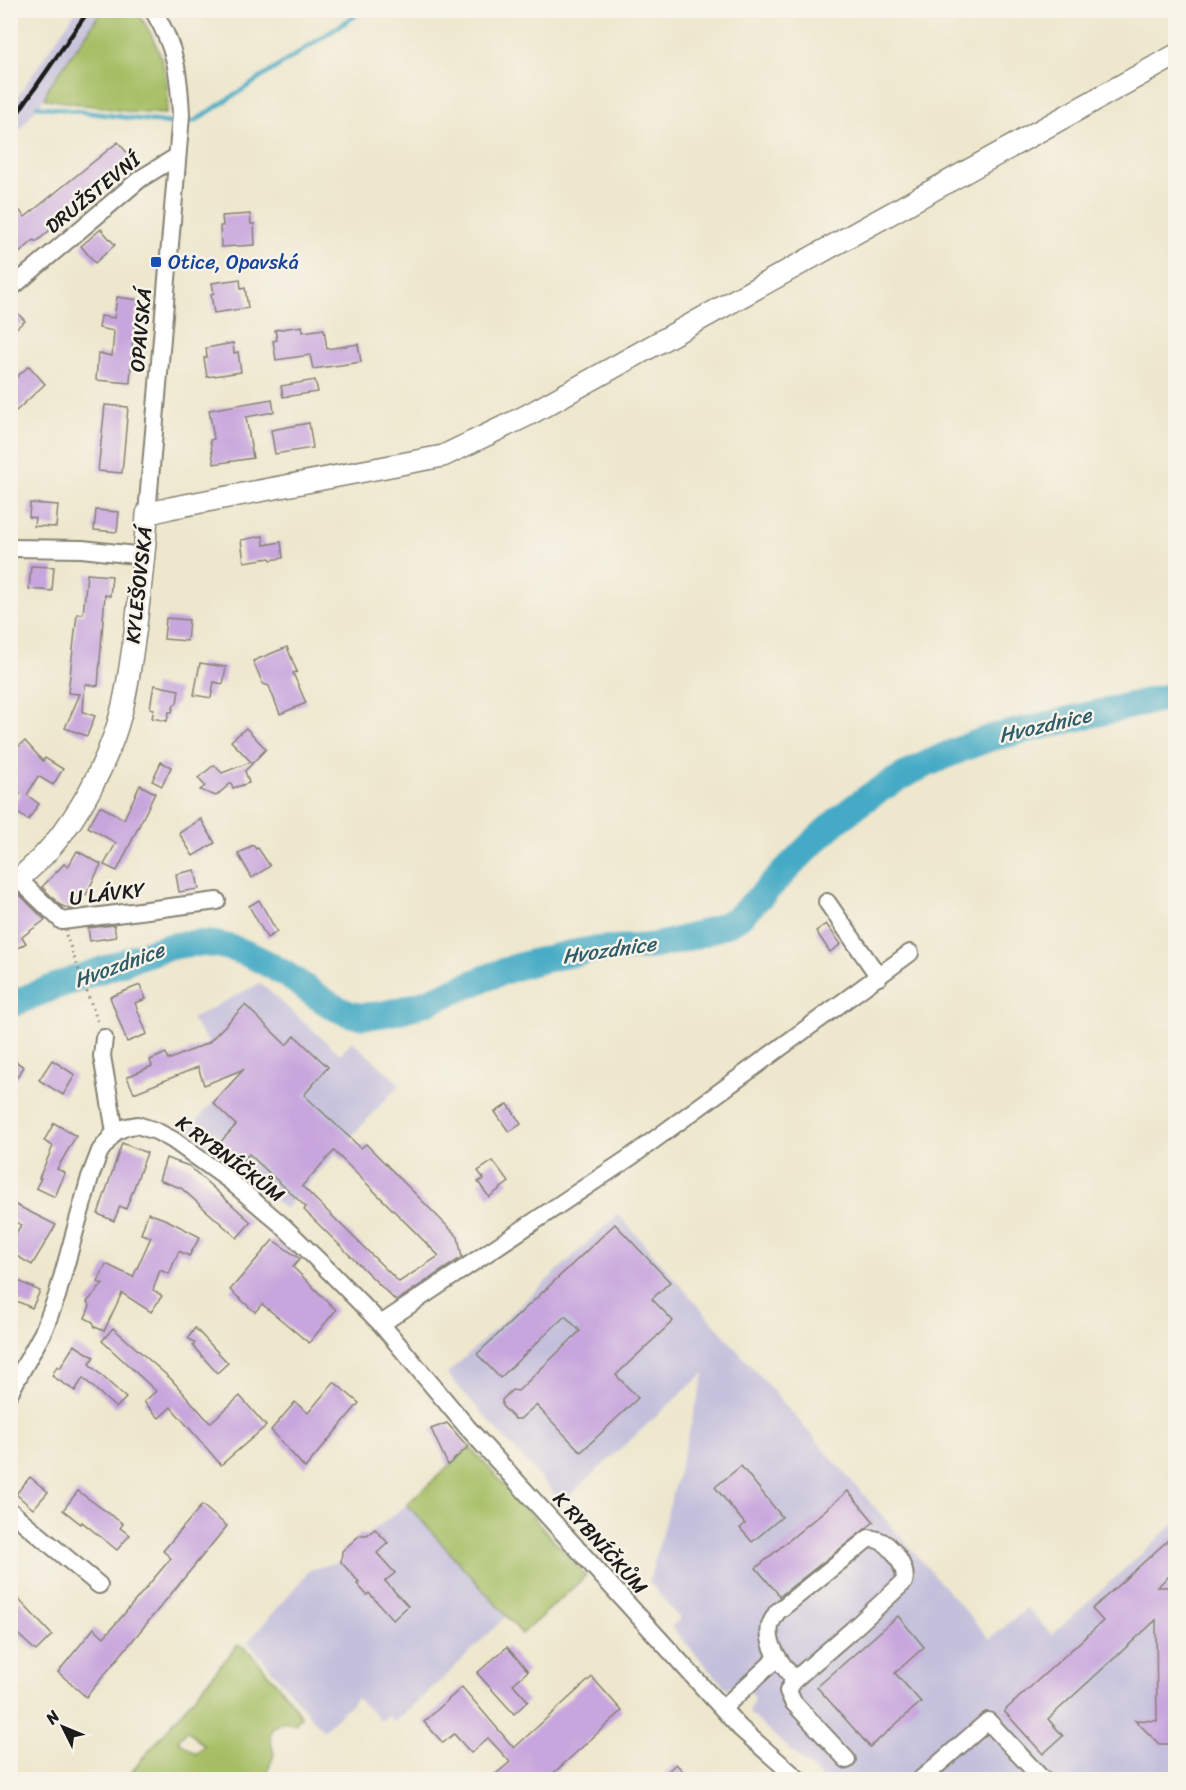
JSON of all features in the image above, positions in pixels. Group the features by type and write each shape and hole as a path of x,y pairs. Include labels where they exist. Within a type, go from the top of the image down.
{"main road":[{"name":"KYLEŠOVSKÁ","path":"14,882 47,851 68,825 100,769 114,736 130,672 147,514 443,456 539,410 1176,55"}],"street":[{"name":"OPAVSKÁ","path":"147,514 181,116 176,61 164,30 153,10"},
{"name":"DRUŽSTEVNÍ","path":"10,289 140,179 176,157"},
{"path":"10,548 82,549 144,556"},
{"name":"U LÁVKY","path":"14,882 62,921 217,901"},
{"path":"827,902 879,977"},
{"path":"381,1324 632,1156 910,953"},
{"path":"10,1392 42,1332 68,1260 90,1177 100,1151 115,1132 102,1056 104,1038"},
{"name":"K RYBNÍČKŮM","path":"115,1132 137,1125 147,1127 173,1140 202,1160 282,1225 381,1324 467,1427 740,1728 799,1779"},
{"path":"10,1511 99,1585"},
{"path":"794,1680 777,1658 771,1642 770,1626 777,1612 869,1538 879,1540 888,1546 905,1570 904,1582 794,1680 788,1691 793,1702 847,1760"},
{"path":"723,1708 777,1658"},
{"path":"920,1779 988,1721 1043,1779"}],"path":[{"path":"66,935 104,1038"}],"shaded area":[{"path":"76,11 101,11 89,32 48,88 45,97 11,141 11,106"},
{"path":"260,983 340,1054 352,1041 400,1084 285,1209 187,1131 239,1075 216,1053 191,1019"},
{"path":"618,1214 990,1639 1027,1608 1052,1635 1175,1523 1175,1779 823,1779 749,1713 755,1698 739,1681 727,1689 671,1627 680,1619 649,1582 705,1372 562,1502 447,1374"},
{"path":"407,1504 506,1616 446,1676 394,1722 387,1715 381,1721 357,1698 323,1731 248,1642 310,1570 340,1561"}],"green space":[{"path":"101,11 136,11 144,21 162,60 167,87 166,114 132,112 45,99 48,88"},
{"path":"470,1447 586,1576 522,1634 407,1504"},
{"path":"238,1645 246,1648 289,1698 301,1717 295,1724 283,1722 272,1728 270,1737 274,1754 265,1779 130,1779 133,1777 132,1771","holes":["187,1730 204,1746 196,1754 178,1740"]}],"building":[{"path":"118,142 133,160 113,177 111,175 93,191 94,193 16,256 10,250 10,199 25,217"},
{"path":"250,214 251,224 254,224 255,245 221,247 222,216"},
{"path":"101,229 115,245 95,263 81,246"},
{"path":"240,279 241,289 245,288 248,308 214,313 212,283"},
{"path":"117,297 139,300 133,333 130,383 96,380 98,353 112,356 114,331 99,328 101,316 114,318"},
{"path":"10,305 25,321 10,333"},
{"path":"302,326 303,332 324,329 327,349 358,344 361,362 313,369 310,355 276,360 273,341 277,340 275,330"},
{"path":"233,343 234,353 238,352 241,372 207,377 204,358 207,357 206,348"},
{"path":"29,366 45,384 16,411 10,405 10,383"},
{"path":"315,380 318,392 283,397 281,386"},
{"path":"272,399 274,412 246,417 253,458 214,464 210,440 214,439 209,410"},
{"path":"105,405 128,407 122,473 98,471"},
{"path":"309,423 313,448 275,454 271,430"},
{"path":"30,503 58,505 56,527 34,526 35,518 29,517"},
{"path":"96,510 119,512 117,532 94,530"},
{"path":"263,536 264,545 281,542 283,558 244,562 241,540"},
{"path":"31,566 54,567 52,591 29,589"},
{"path":"87,574 112,576 110,596 105,595 98,686 85,684 83,712 95,716 87,736 65,728 80,694 68,693 77,614 83,614"},
{"path":"166,618 189,620 187,641 164,639"},
{"path":"287,647 297,672 293,673 306,703 280,714 269,686 263,684 253,661"},
{"path":"200,663 226,667 223,684 214,682 211,698 194,695"},
{"path":"154,685 179,690 177,703 172,712 169,712 167,721 152,718 154,709 150,708"},
{"path":"246,728 266,749 245,771 249,783 233,788 231,783 216,796 200,790 205,786 198,778 214,765 222,773 251,762 231,741"},
{"path":"25,741 43,761 45,758 63,769 53,785 38,776 27,795 39,804 28,820 10,808 20,794 10,784 10,754"},
{"path":"161,762 171,767 162,786 152,781"},
{"path":"140,785 155,793 117,871 104,865 116,843 88,827 100,806 124,819"},
{"path":"201,819 215,843 193,856 179,833"},
{"path":"253,845 256,849 258,848 270,866 252,878 238,854"},
{"path":"77,851 101,864 86,895 82,892 73,909 69,909 60,905 42,887 64,864 68,867"},
{"path":"195,870 199,889 179,892 176,874"},
{"path":"20,895 45,920 22,937 26,943 10,953 10,902"},
{"path":"259,900 277,932 267,938 249,906"},
{"path":"826,924 841,944 830,952 816,931"},
{"path":"114,925 116,937 90,941 88,928"},
{"path":"140,985 146,999 135,1003 147,1034 127,1042 110,997"},
{"path":"245,1005 286,1045 295,1036 328,1067 304,1095 361,1148 366,1144 458,1237 462,1257 396,1301 304,1210 306,1207 249,1154 235,1169 214,1149 236,1125 213,1103 244,1069 204,1085 198,1067 134,1093 127,1077 152,1066 150,1060 166,1053 168,1060 208,1043","holes":["334,1151 439,1256 399,1282 302,1186"]},
{"path":"10,1058 24,1067 10,1087"},
{"path":"52,1060 75,1075 63,1095 39,1080"},
{"path":"508,1104 521,1124 509,1132 495,1112"},
{"path":"54,1123 76,1136 57,1169 65,1173 55,1197 36,1188 53,1146 44,1141"},
{"path":"122,1143 147,1153 126,1209 120,1206 114,1221 98,1214"},
{"path":"166,1158 189,1166 251,1222 237,1238 181,1188 159,1180"},
{"path":"493,1161 509,1182 489,1197 478,1182 484,1179 478,1171"},
{"path":"10,1202 56,1225 32,1265 10,1252 10,1243 21,1225 10,1219"},
{"path":"148,1213 200,1237 189,1256 179,1251 169,1274 160,1270 153,1290 162,1296 151,1312 122,1293 104,1331 85,1318 90,1306 87,1302 103,1284 98,1282 106,1264 133,1277 151,1237 141,1234"},
{"path":"615,1224 670,1282 652,1299 673,1321 616,1375 638,1398 581,1452 536,1405 520,1419 515,1419 502,1406 502,1400 512,1390 518,1391 580,1331 565,1316 500,1378 477,1354"},
{"path":"273,1240 300,1259 293,1267 336,1310 309,1343 262,1304 255,1312 230,1290"},
{"path":"10,1277 40,1291 32,1308 10,1298"},
{"path":"113,1328 171,1379 210,1423 240,1396 266,1426 221,1465 171,1407 159,1418 144,1402 156,1391 102,1341"},
{"path":"195,1328 228,1363 217,1373 193,1346 195,1343 188,1338"},
{"path":"74,1345 94,1357 89,1364 126,1398 116,1408 83,1378 75,1391 52,1376 57,1366 60,1368"},
{"path":"334,1382 359,1403 305,1468 271,1430 295,1402 308,1413"},
{"path":"447,1423 468,1447 448,1465 431,1429"},
{"path":"741,1466 782,1517 752,1542 740,1528 745,1524 715,1487"},
{"path":"30,1477 48,1492 33,1509 16,1494"},
{"path":"78,1491 123,1524 120,1528 130,1535 117,1550 63,1510"},
{"path":"848,1491 874,1522 780,1596 756,1568"},
{"path":"202,1505 227,1526 86,1697 58,1672 94,1628 104,1637 119,1620 171,1558 163,1551"},
{"path":"375,1529 388,1543 377,1553 395,1573 385,1581 408,1606 393,1620 369,1593 367,1595 357,1584 359,1582 341,1562 342,1551 360,1535 367,1535"},
{"path":"1176,1533 1176,1570 1157,1587 1176,1587 1176,1744 1159,1744 1135,1720 1157,1721 1156,1620 1048,1719 1063,1736 1043,1754 1004,1711 1103,1621 1092,1609"},
{"path":"10,1590 52,1635 36,1651 10,1627"},
{"path":"898,1616 924,1647 895,1673 921,1702 870,1747 817,1687"},
{"path":"507,1647 528,1671 513,1684 528,1701 514,1714 477,1673"},
{"path":"592,1677 622,1711 547,1779 490,1779 510,1762 488,1738 471,1753 454,1734 443,1743 424,1722 462,1687 514,1748"},
{"path":"676,1764 691,1779 659,1779"}],"waterway":[{"path":"37,106 169,123 195,121 364,10"},
{"path":"10,100 17,102"},
{"name":"Hvozdnice","path":"10,1005 145,954 174,946 203,943 226,947 258,959 342,1011 363,1016 403,1010 504,971 563,955 603,949 644,947 680,940 719,927 739,917 837,821 872,794 910,772 990,738 1176,695"}],"railway":[{"path":"10,124 89,10"}],"place":[{"name":"Otice, Opavská","path":"156,262"}]}
